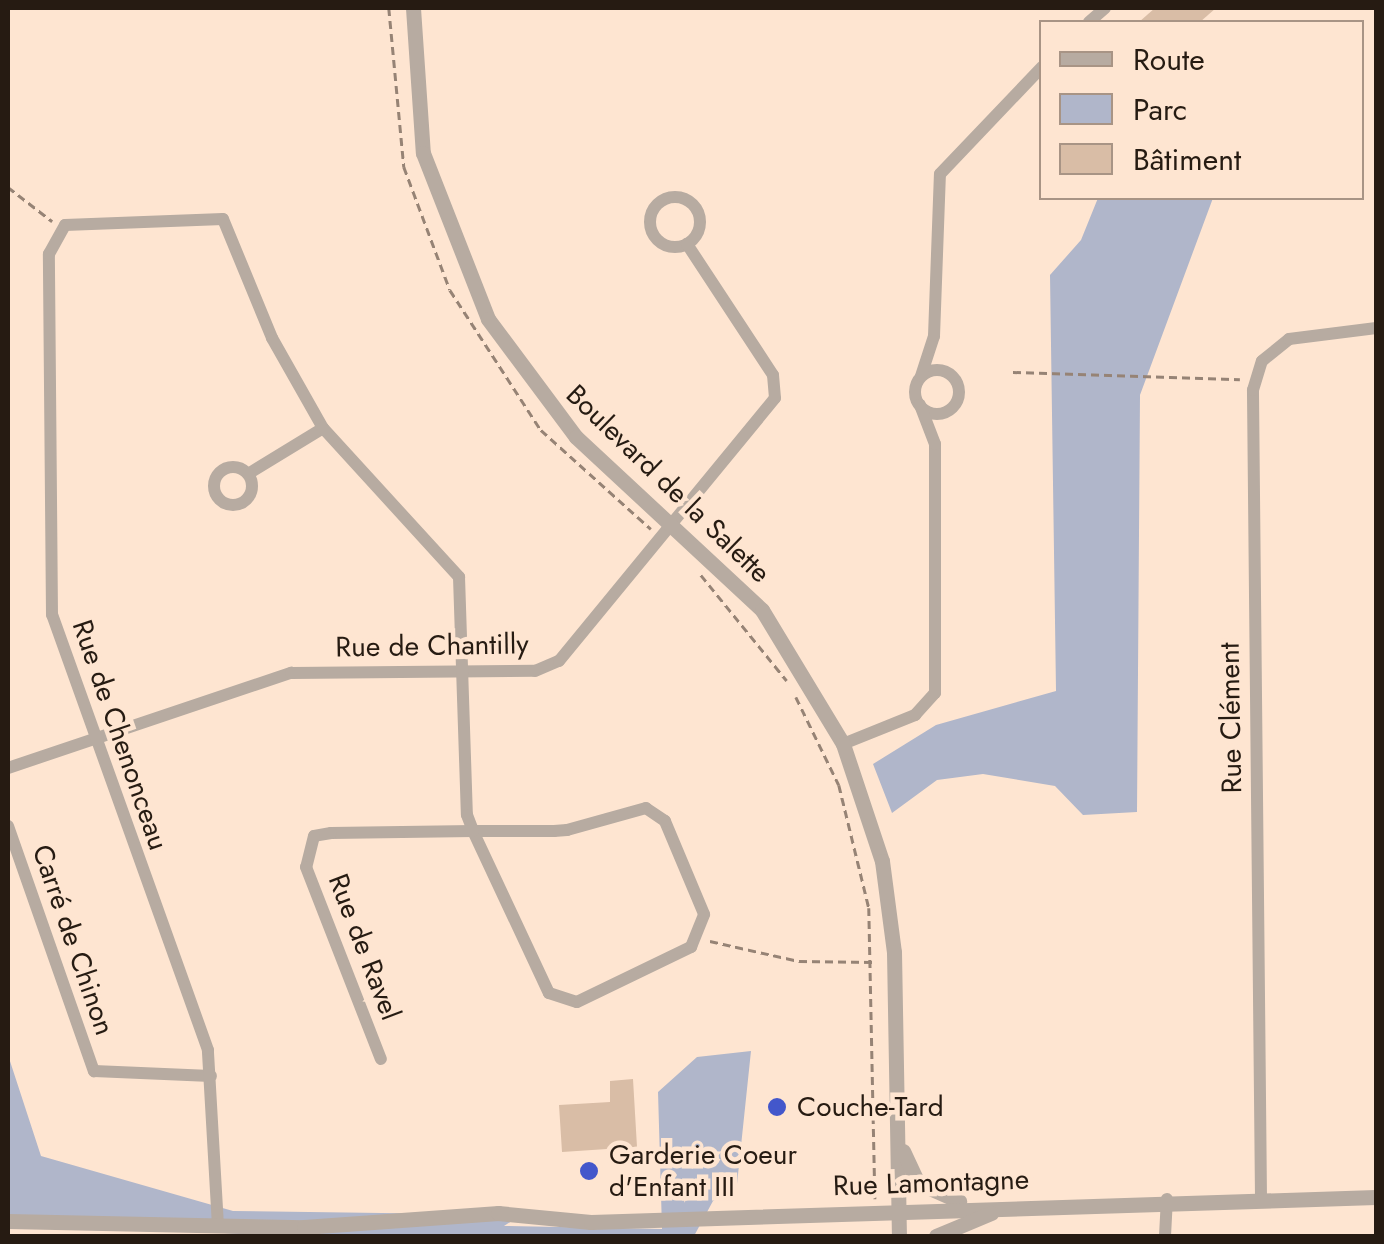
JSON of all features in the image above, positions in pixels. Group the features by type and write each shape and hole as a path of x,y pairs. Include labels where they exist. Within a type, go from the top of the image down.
{"street":[{"name":"Boulevard de la Salette","path":"413,8 423,152 473,292 553,412 678,525 780,632 843,744 888,906 899,1236"},
{"path":"843,744 915,715 935,694 934,444 920,406 921,376 934,336 940,174 1039,70"},
{"name":"Rue de Chenonceau","path":"218,1226 211,1076 92,738 52,608 54,234 82,222 223,219 272,338 323,428 459,578 467,672 472,831"},
{"name":"Rue de Chantilly","path":"92,738 298,672 535,672 559,661 678,525 777,392 688,244"},
{"path":"1256,380 1262,361 1289,339 1376,328"},
{"path":"934,336 960,388 934,444"},
{"path":"921,376 949,372"},
{"name":"Rue Clément","path":"1256,380 1261,1198"},
{"path":"920,406 950,410"},
{"path":"248,474 323,428"},
{"path":"8,768 92,738"},
{"path":"654,810 704,914 702,936 585,999 555,998 472,831 567,830 654,810"},
{"name":"Carré de Chinon","path":"8,826 94,1071 211,1076"},
{"name":"Rue de Ravel","path":"381,1059 312,887 306,846 321,833 472,831"},
{"path":"898,1134 906,1165 930,1192 988,1206"},
{"name":"Rue Lamontagne","path":"8,1221 218,1226 1376,1196"},
{"path":"1165,1236 1167,1199"},
{"path":"936,1236 959,1220 1032,1205"}],"path":[{"path":"8,186 52,220"},
{"path":"1014,372 1256,380"},
{"path":"694,567 758,638 824,750 852,825 875,962 875,1209"},
{"path":"710,941 799,961 875,962"}],"green space":[{"path":"1097,200 1212,200 1140,395 1137,812 1083,815 1055,786 983,774 937,780 892,813 873,764 936,725 1056,691 1050,275 1081,240"},
{"path":"751,1051 737,1184 713,1201 694,1236 273,1236 8,1219 8,1055 41,1156 233,1211 521,1215 504,1226 662,1229 658,1092 697,1057"}],"building":[{"path":"1155,8 1216,8 1202,20 1141,20"},
{"path":"633,1079 637,1147 562,1152 559,1105 610,1102 610,1081"}],"place":[{"name":"Couche-Tard","path":"777,1107"},
{"name":"Garderie Coeur d'Enfant III","path":"589,1171"}]}
